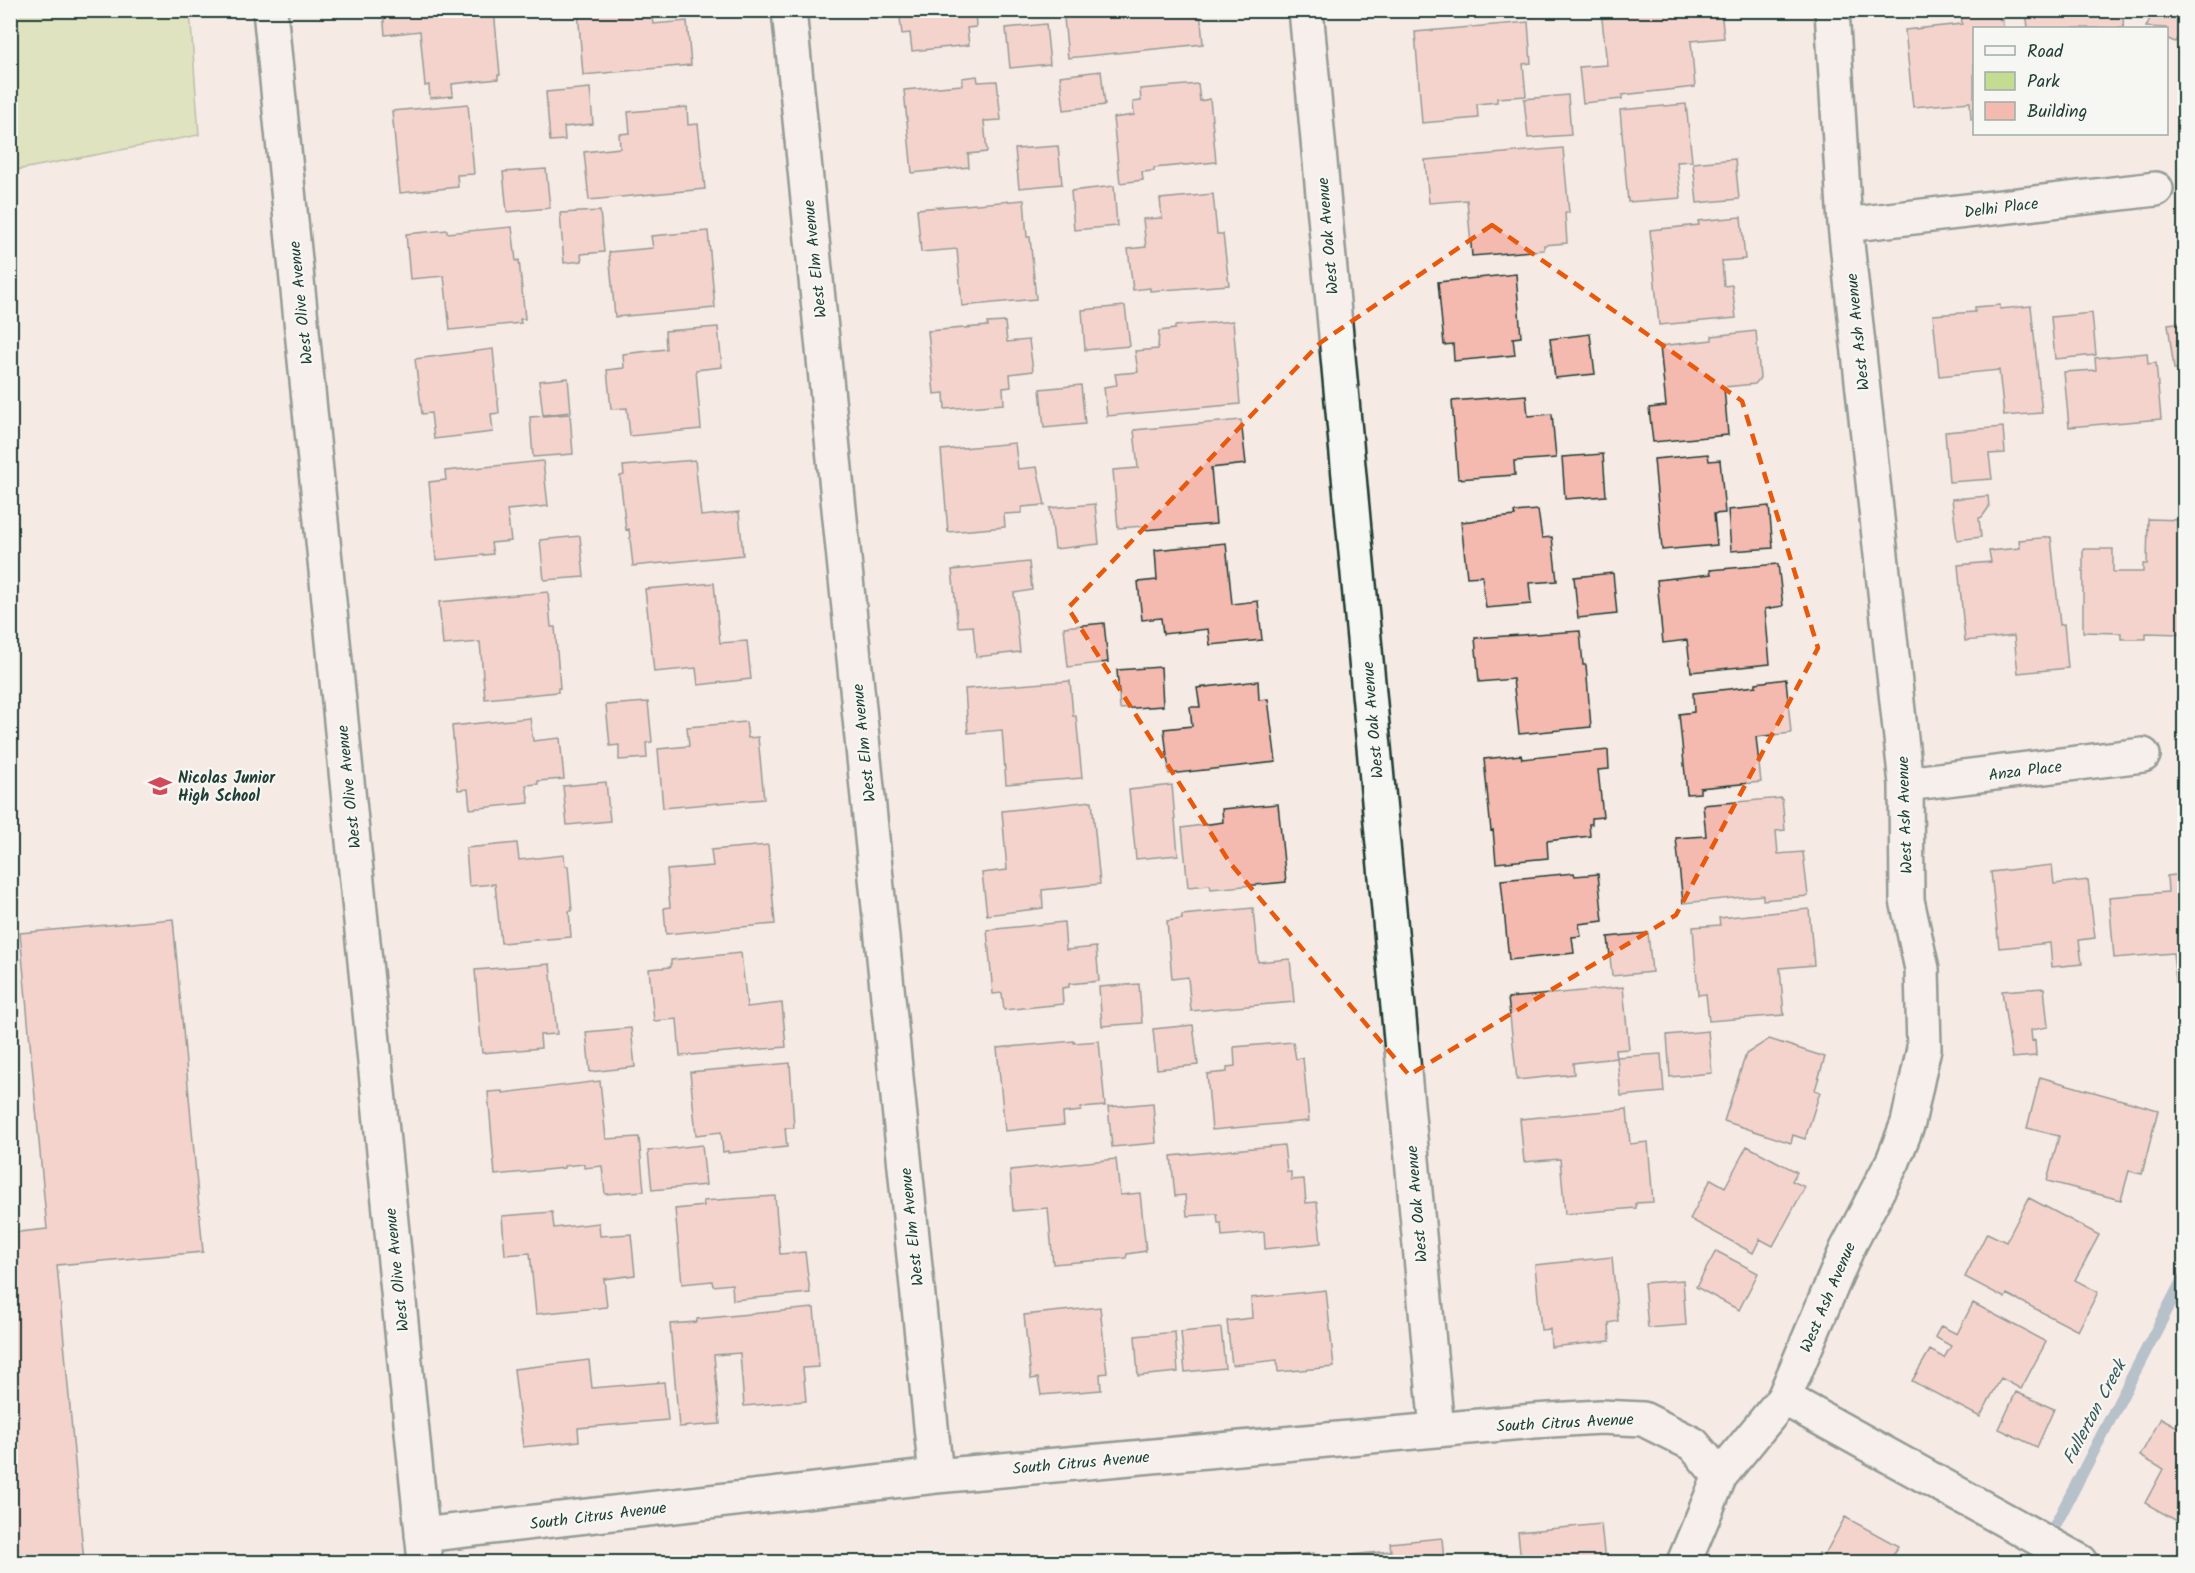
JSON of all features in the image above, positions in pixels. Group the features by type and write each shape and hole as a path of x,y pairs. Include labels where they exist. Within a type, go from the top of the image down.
{"street":[{"name":"West Olive Avenue","path":"270,10 424,1549"},
{"name":"West Elm Avenue","path":"789,10 936,1476"},
{"name":"West Oak Avenue","path":"1306,10 1437,1430"},
{"name":"West Ash Avenue","path":"1684,1563 1720,1476 1784,1398 1847,1249 1893,1161 1908,1123 1924,1048 1922,969 1906,900 1906,784 1845,225 1832,10"},
{"name":"Delhi Place","path":"1845,225 2156,189"},
{"name":"Anza Place","path":"1906,784 2144,755"},
{"path":"1784,1398 2081,1563"},
{"name":"South Citrus Avenue","path":"424,1549 936,1476 1600,1417 1643,1419 1693,1444 1720,1476"}],"highlighted area":[{"path":"1492,225 1742,401 1818,648 1676,915 1409,1075 1230,863 1068,608 1320,343"}],"green space":[{"path":"11,10 190,11 199,135 11,171"}],"building":[{"path":"383,10 494,10 500,75 498,79 452,84 453,96 430,98 429,85 425,86 420,31 385,35"},
{"path":"578,10 651,10 653,24 687,21 691,65 583,75"},
{"path":"899,10 975,10 976,27 967,28 969,45 912,51 910,33 902,34"},
{"path":"1092,10 1200,10 1203,44 1068,58 1064,18 1093,15"},
{"path":"1516,10 1561,10 1561,14 1517,18"},
{"path":"1601,10 1721,10 1724,38 1691,41 1695,87 1622,95 1622,99 1583,103 1579,67 1607,65"},
{"path":"1961,10 1999,10 2000,20 2002,19 2003,27 1973,27 1973,119 1971,119 1970,102 1913,107 1905,30 1962,24"},
{"path":"2026,10 2122,10 2124,27 2028,27"},
{"path":"2154,10 2184,10 2184,25 2175,42 2168,39 2168,27 2146,27"},
{"path":"1528,22 1531,63 1523,64 1526,96 1497,98 1497,102 1477,104 1478,118 1422,123 1415,32"},
{"path":"1046,24 1050,64 1010,68 1006,28"},
{"path":"1101,71 1105,105 1064,110 1060,76"},
{"path":"977,76 978,82 997,81 1001,120 984,121 987,152 968,154 969,167 912,173 904,90 962,85 962,78"},
{"path":"1198,84 1200,101 1210,99 1216,162 1154,168 1154,171 1142,172 1143,180 1120,183 1113,118 1134,115 1133,102 1141,101 1140,89"},
{"path":"590,88 593,124 564,127 565,140 550,141 546,92"},
{"path":"1568,95 1571,135 1528,138 1524,99"},
{"path":"468,104 474,174 457,175 458,187 400,193 392,111"},
{"path":"1686,104 1692,161 1677,162 1681,198 1628,202 1620,110"},
{"path":"687,107 688,125 698,124 705,189 589,200 584,152 620,148 619,134 630,133 628,112"},
{"path":"1058,146 1062,184 1019,188 1015,149"},
{"path":"1563,148 1569,213 1565,213 1567,243 1544,245 1544,250 1472,256 1467,200 1429,203 1425,160"},
{"path":"1735,159 1739,199 1697,203 1693,163"},
{"path":"546,169 550,208 507,212 503,172"},
{"path":"1114,186 1117,226 1074,230 1071,191"},
{"path":"1213,194 1217,234 1223,234 1229,285 1150,291 1150,288 1133,290 1128,249 1146,247 1143,219 1162,218 1160,199"},
{"path":"1024,200 1036,299 962,306 957,249 921,252 917,209"},
{"path":"600,211 604,252 581,254 582,261 564,263 560,213"},
{"path":"1741,217 1745,259 1722,261 1724,286 1732,285 1736,318 1659,325 1650,230 1699,225 1698,221"},
{"path":"512,227 516,261 519,260 525,319 520,319 521,323 450,330 444,276 410,279 406,234"},
{"path":"708,231 715,308 615,317 609,252 653,248 651,236"},
{"path":"1516,274 1521,337 1513,338 1515,355 1454,361 1453,344 1444,345 1438,282"},
{"path":"2000,305 2000,309 2031,306 2042,413 2004,416 1999,370 1939,376 1933,315 1975,312 1975,307"},
{"path":"1125,306 1130,346 1085,350 1082,310"},
{"path":"2092,313 2096,355 2055,359 2051,317"},
{"path":"1233,321 1240,404 1107,416 1104,387 1117,385 1115,374 1138,372 1135,351 1158,349 1159,331 1175,329 1175,326"},
{"path":"1005,322 1007,342 1029,340 1033,371 1010,374 1011,387 1003,388 1004,404 945,409 944,393 934,394 928,331 988,326 987,323"},
{"path":"2184,322 2184,422 2178,369 2174,369 2168,324"},
{"path":"718,327 722,367 696,370 701,429 630,436 627,408 611,409 607,370 624,368 623,354 666,349 665,331"},
{"path":"1756,331 1760,378 1755,384 1724,387 1728,435 1653,442 1649,408 1666,406 1660,346 1712,340 1712,336"},
{"path":"1590,334 1595,374 1555,378 1550,339"},
{"path":"493,349 499,413 491,414 493,432 434,439 431,413 422,414 415,359"},
{"path":"2147,353 2148,364 2156,363 2161,419 2069,427 2064,372 2096,370 2095,358"},
{"path":"568,378 571,412 543,415 539,381"},
{"path":"1081,385 1085,424 1044,428 1040,389"},
{"path":"1526,395 1528,416 1552,414 1556,458 1514,461 1515,475 1458,479 1452,401"},
{"path":"570,414 573,454 533,457 530,417"},
{"path":"1241,420 1246,464 1211,468 1216,524 1144,530 1144,526 1118,528 1113,470 1138,468 1134,430"},
{"path":"2003,427 2005,453 1989,454 1992,479 1949,482 1945,432"},
{"path":"1015,443 1018,469 1037,467 1045,505 1022,507 1022,513 1004,514 1005,527 948,532 941,450"},
{"path":"1603,454 1606,496 1565,499 1562,457"},
{"path":"1708,454 1709,461 1720,460 1725,513 1714,514 1717,545 1662,550 1654,459"},
{"path":"695,460 701,516 739,512 743,555 633,566 620,476 624,475 623,466"},
{"path":"543,461 548,506 507,510 511,541 491,543 493,554 436,560 429,482 446,480 445,471"},
{"path":"1988,496 1989,507 1979,518 1981,537 1957,540 1952,499"},
{"path":"1095,504 1099,544 1055,549 1050,508"},
{"path":"1769,506 1773,548 1731,551 1728,510"},
{"path":"1538,510 1542,538 1552,537 1557,581 1529,583 1531,604 1486,608 1482,576 1467,577 1461,522 1515,516 1514,512"},
{"path":"2148,519 2183,520 2182,634 2146,633 2146,639 2121,639 2121,633 2083,632 2083,549 2113,549 2113,572 2143,572 2143,564 2147,564"},
{"path":"580,536 584,577 544,580 540,540"},
{"path":"2051,537 2060,625 2064,624 2068,668 2018,673 2014,636 1965,641 1958,565 1991,562 1989,551 2020,548 2019,540"},
{"path":"1226,543 1232,604 1258,601 1262,640 1210,645 1208,629 1163,634 1161,618 1142,620 1138,582 1157,580 1155,550"},
{"path":"1029,562 1032,590 1014,593 1020,652 976,657 973,626 958,627 952,570"},
{"path":"1778,564 1783,606 1765,609 1770,664 1691,672 1687,640 1663,643 1657,580 1711,574 1710,570"},
{"path":"1613,573 1617,614 1578,618 1574,577"},
{"path":"714,583 720,643 747,641 751,679 698,685 696,668 654,672 645,589"},
{"path":"548,592 551,627 555,627 560,688 558,692 485,699 480,642 443,645 439,602"},
{"path":"1104,623 1108,662 1068,667 1064,627"},
{"path":"1580,631 1583,665 1586,665 1591,727 1519,734 1513,679 1479,682 1475,638"},
{"path":"1161,667 1163,706 1120,709 1117,670"},
{"path":"1786,679 1791,733 1756,737 1761,782 1700,788 1700,793 1687,794 1679,714 1694,712 1693,693 1756,686 1756,683"},
{"path":"1070,681 1082,778 1006,784 1002,730 968,733 965,689"},
{"path":"1258,681 1259,700 1268,699 1276,762 1169,774 1164,729 1192,726 1190,707 1200,707 1197,688"},
{"path":"648,702 652,742 646,743 647,758 619,760 619,745 610,746 606,705"},
{"path":"530,718 533,741 560,738 564,779 538,781 538,784 526,785 529,803 470,809 468,789 458,790 452,726"},
{"path":"746,722 748,738 758,737 764,799 663,808 658,749 689,746 687,727"},
{"path":"1608,750 1609,769 1598,770 1603,817 1592,818 1592,824 1589,824 1590,836 1547,841 1548,858 1496,863 1484,759 1521,755 1522,759"},
{"path":"606,782 610,821 567,825 563,786"},
{"path":"1172,785 1178,855 1136,859 1129,790"},
{"path":"1782,798 1785,830 1776,831 1778,854 1803,852 1808,896 1763,900 1763,895 1683,903 1676,838 1706,836 1703,805"},
{"path":"1092,801 1100,884 1042,890 1043,908 987,915 982,873 1007,870 1002,811"},
{"path":"1278,804 1286,882 1211,889 1210,885 1188,887 1182,828 1223,822 1222,809"},
{"path":"517,843 519,860 564,855 565,866 568,866 572,911 569,911 571,937 501,943 495,884 469,886 466,848"},
{"path":"768,845 775,924 666,934 664,908 670,907 667,870 713,866 711,850"},
{"path":"2052,865 2054,884 2088,880 2095,938 2079,940 2082,964 2052,967 2050,943 1999,948 1991,872"},
{"path":"1574,873 1575,876 1598,874 1603,921 1579,924 1581,936 1572,937 1574,953 1509,960 1501,880"},
{"path":"2184,874 2184,989 2177,990 2173,953 2114,958 2109,897 2168,892 2167,876"},
{"path":"1253,908 1258,962 1290,959 1294,1002 1191,1011 1188,977 1172,979 1167,921 1182,919 1182,915"},
{"path":"1809,909 1814,965 1780,968 1784,1015 1709,1021 1706,994 1698,995 1693,927 1720,925 1719,918"},
{"path":"173,919 203,1252 57,1265 84,1562 10,1562 10,1233 47,1229 20,933"},
{"path":"1064,922 1066,950 1096,947 1099,981 1069,984 1069,987 1062,988 1063,1004 1004,1010 1002,993 993,994 987,930"},
{"path":"1648,933 1652,972 1612,976 1608,937"},
{"path":"741,953 747,1007 782,1003 786,1047 680,1056 677,1019 654,1021 649,969 671,967 671,960"},
{"path":"550,964 557,1034 540,1035 541,1048 482,1053 475,970"},
{"path":"1139,984 1142,1023 1102,1026 1099,987"},
{"path":"1623,987 1629,1049 1615,1050 1616,1058 1573,1063 1574,1074 1517,1080 1508,998"},
{"path":"2044,988 2048,1027 2031,1030 2032,1041 2035,1040 2036,1056 2012,1058 2002,991"},
{"path":"1193,1025 1198,1065 1157,1069 1153,1029"},
{"path":"631,1028 635,1067 590,1072 586,1032"},
{"path":"1708,1031 1712,1073 1670,1077 1667,1035"},
{"path":"1769,1039 1825,1057 1815,1090 1820,1092 1805,1139 1793,1135 1791,1143 1724,1121 1746,1054"},
{"path":"1074,1041 1074,1043 1099,1041 1105,1106 1081,1108 1081,1111 1063,1113 1064,1125 1005,1131 997,1048"},
{"path":"1293,1042 1296,1059 1303,1058 1309,1121 1212,1130 1207,1074 1227,1072 1227,1067 1235,1066 1234,1047"},
{"path":"1661,1054 1664,1092 1621,1096 1617,1057"},
{"path":"790,1063 794,1128 785,1128 787,1147 728,1153 728,1151 723,1152 721,1132 696,1135 690,1072"},
{"path":"2040,1077 2158,1110 2142,1174 2129,1171 2121,1200 2047,1181 2059,1136 2027,1128"},
{"path":"600,1081 606,1139 639,1137 644,1191 605,1194 602,1166 584,1168 584,1164 495,1175 488,1092 503,1091 503,1093"},
{"path":"1153,1103 1156,1143 1112,1147 1108,1107"},
{"path":"1627,1109 1630,1144 1648,1142 1653,1202 1636,1203 1636,1208 1565,1214 1560,1159 1524,1162 1520,1119"},
{"path":"702,1145 706,1185 652,1190 648,1151"},
{"path":"1284,1145 1287,1172 1291,1172 1291,1180 1304,1179 1306,1203 1317,1202 1321,1243 1265,1249 1264,1232 1222,1236 1221,1223 1218,1223 1217,1214 1187,1216 1185,1195 1175,1196 1171,1156"},
{"path":"1747,1146 1797,1172 1792,1181 1805,1187 1773,1246 1760,1239 1753,1253 1690,1219 1711,1179 1725,1187"},
{"path":"1116,1159 1120,1195 1140,1193 1146,1251 1127,1254 1126,1258 1053,1264 1048,1208 1013,1211 1010,1170"},
{"path":"775,1196 780,1254 805,1252 810,1293 733,1300 732,1284 713,1286 712,1281 682,1284 675,1209 704,1206 703,1201"},
{"path":"2029,1198 2099,1235 2075,1280 2098,1292 2078,1331 2007,1294 2005,1298 1965,1277 1987,1233 2006,1242"},
{"path":"552,1212 554,1228 599,1223 600,1236 631,1234 635,1275 604,1279 607,1307 536,1314 530,1253 505,1255 502,1216"},
{"path":"1716,1251 1758,1273 1739,1310 1696,1287"},
{"path":"1612,1257 1618,1321 1609,1323 1610,1341 1551,1347 1550,1329 1541,1330 1535,1265"},
{"path":"1683,1280 1686,1325 1648,1328 1644,1283"},
{"path":"1326,1290 1334,1367 1278,1372 1277,1360 1232,1365 1227,1321 1252,1318 1251,1298"},
{"path":"1973,1303 2046,1342 2021,1389 2001,1378 1980,1417 1912,1381 1930,1350 1944,1358 1951,1346 1935,1337 1941,1326 1957,1334"},
{"path":"1100,1307 1107,1373 1100,1374 1101,1390 1041,1395 1038,1378 1031,1379 1024,1315"},
{"path":"814,1308 819,1367 803,1368 806,1401 744,1406 740,1353 714,1355 720,1424 679,1427 670,1324 697,1322 697,1319"},
{"path":"1221,1328 1225,1368 1185,1372 1181,1332"},
{"path":"1175,1332 1178,1372 1138,1376 1135,1336"},
{"path":"589,1360 592,1388 664,1382 668,1420 578,1428 579,1441 523,1447 514,1369"},
{"path":"2016,1392 2054,1409 2037,1447 1999,1429"},
{"path":"2161,1418 2183,1430 2184,1428 2184,1525 2145,1503 2163,1469 2140,1456"},
{"path":"1845,1517 1898,1546 1889,1562 1814,1562 1819,1553 1824,1556"},
{"path":"1601,1524 1605,1562 1521,1562 1518,1532"},
{"path":"1442,1538 1444,1562 1351,1562 1350,1555 1391,1551 1390,1543"},
{"path":"1314,1553 1315,1562 1272,1562 1272,1557"}],"waterway":[{"name":"Fullerton Creek","path":"2036,1562 2184,1277"}],"place":[{"name":"Nicolas Junior High School","path":"160,786"}]}
